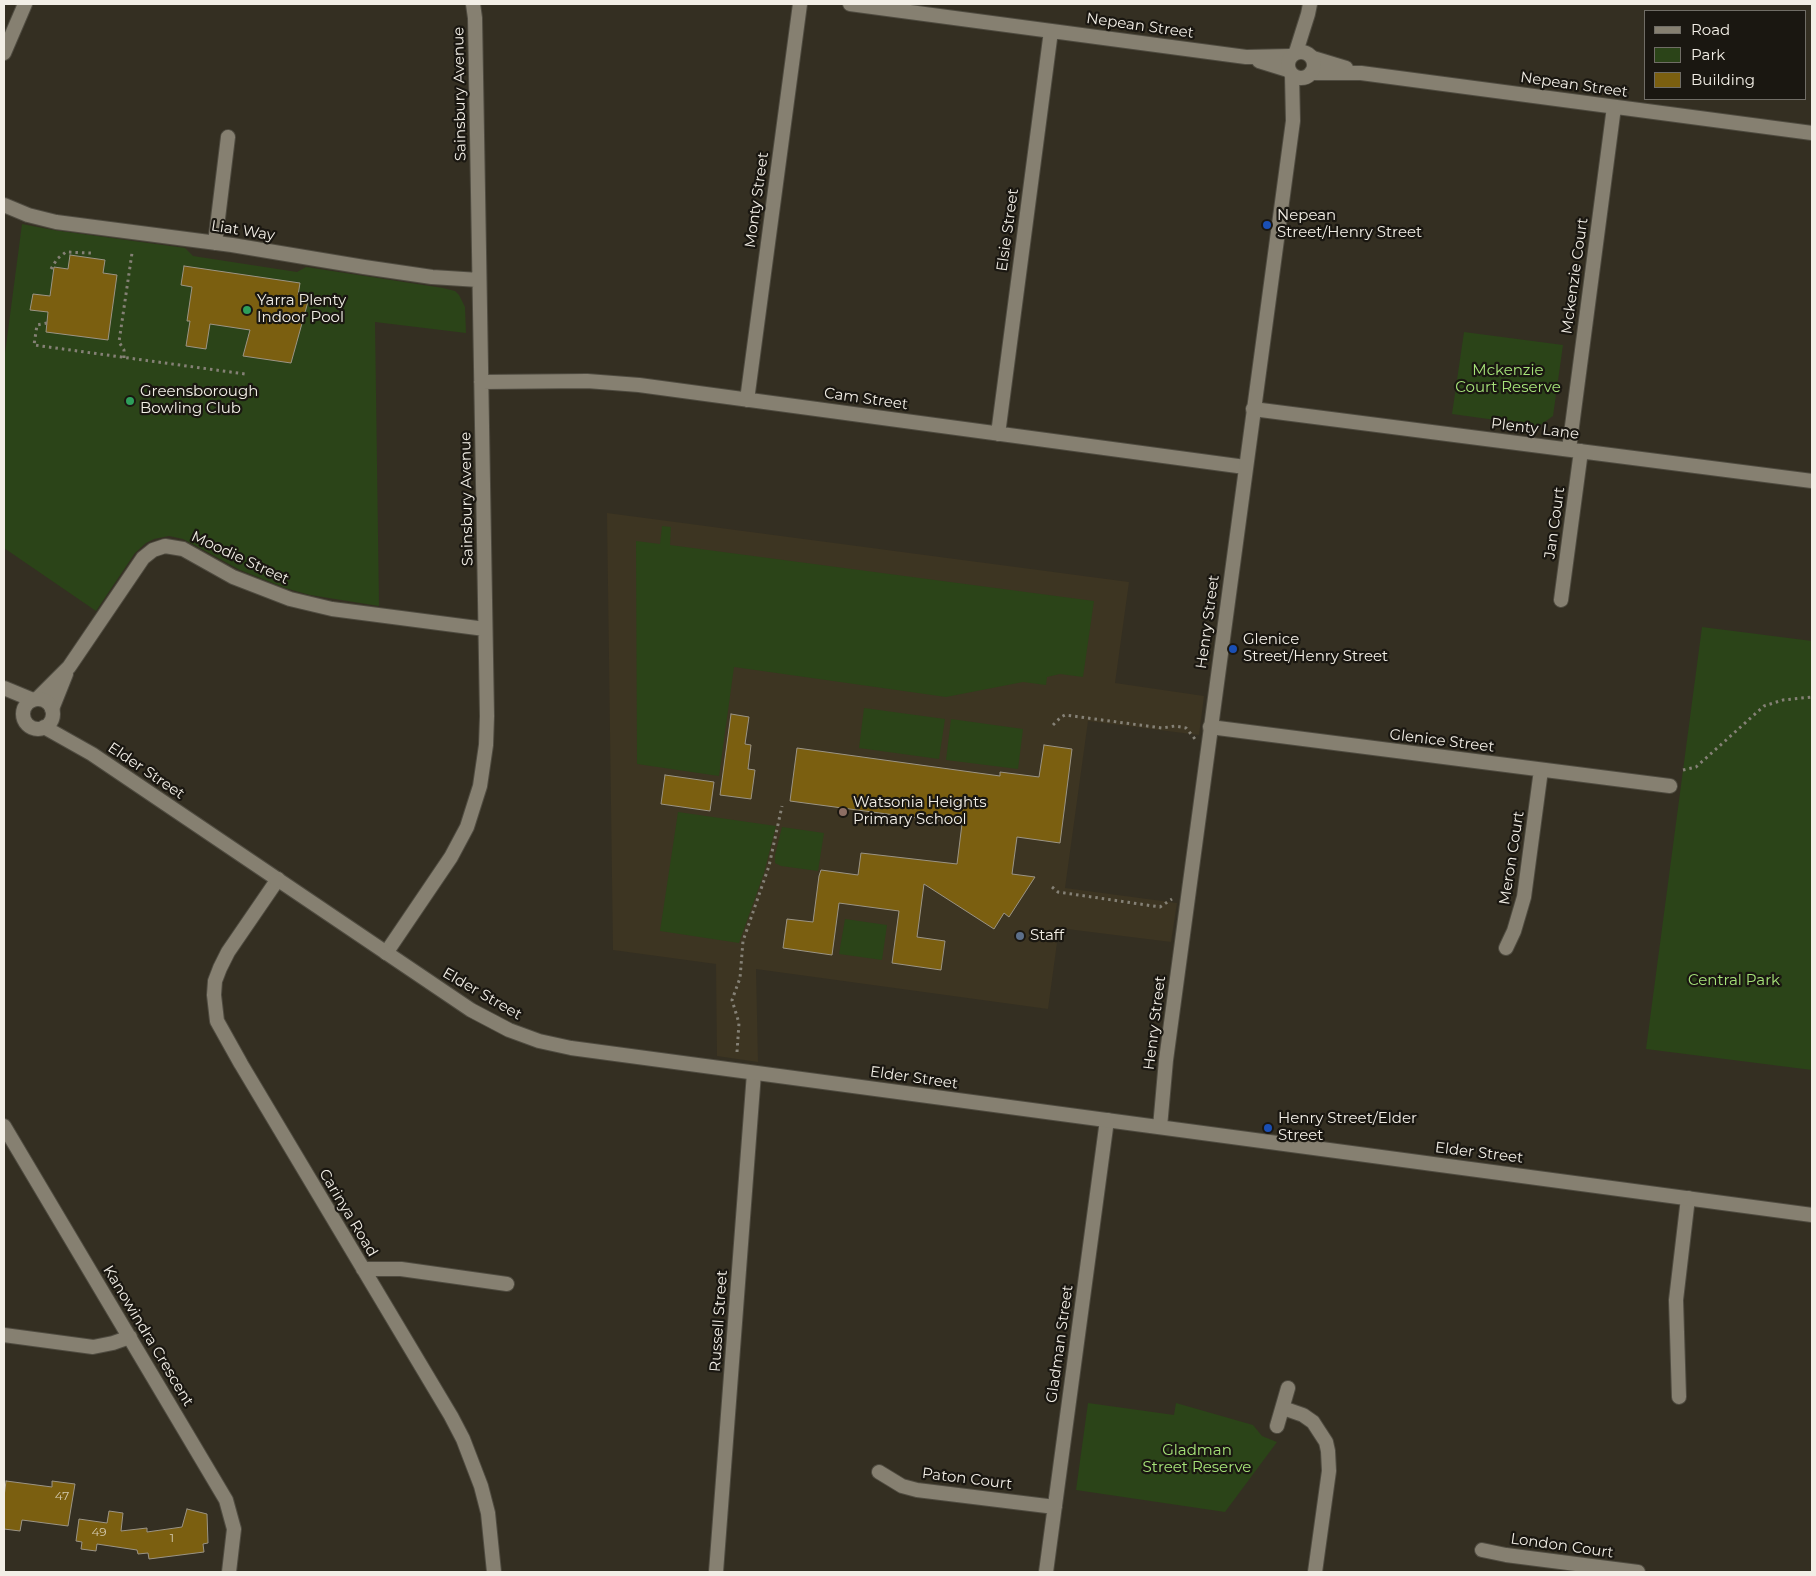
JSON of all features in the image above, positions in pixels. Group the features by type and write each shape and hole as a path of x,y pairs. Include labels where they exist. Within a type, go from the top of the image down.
{"street":[{"path":"4,53 25,4"},
{"name":"Monty Street","path":"747,400 800,4"},
{"name":"Nepean Street","path":"850,4 1812,133"},
{"name":"Sainsbury Avenue","path":"386,953 460,842 474,810 480,786 486,745 475,8"},
{"name":"Henry Street","path":"1160,1127 1166,1060 1210,727 1309,9"},
{"name":"Elsie Street","path":"998,434 1051,30"},
{"name":"Mckenzie Court","path":"1575,450 1614,106"},
{"path":"215,242 228,137"},
{"name":"Liat Way","path":"4,205 28,215 52,221 215,242 364,267 480,280"},
{"name":"Cam Street","path":"481,382 606,382 639,385 1246,467"},
{"name":"Plenty Lane","path":"1254,409 1812,481"},
{"name":"Jan Court","path":"1561,600 1575,450"},
{"name":"Moodie Street","path":"31,703 69,667 143,558 153,550 165,546 183,549 242,581 297,601 332,609 485,629"},
{"name":"Moodie Street","path":"49,718 69,667"},
{"path":"4,688 31,703"},
{"path":"4,696 31,703 46,702 49,718 39,729 30,727 24,720 31,703"},
{"name":"Elder Street","path":"49,718 92,754 471,1010 494,1023 531,1039 571,1048 1812,1215"},
{"name":"Glenice Street","path":"1210,727 1670,786"},
{"name":"Meron Court","path":"1506,948 1517,923 1524,897 1541,770"},
{"name":"Carinya Road","path":"278,879 228,952 220,968 216,982 214,1009 217,1021 451,1416 466,1447 481,1486 488,1513 494,1572"},
{"name":"Russell Street","path":"716,1572 754,1073"},
{"name":"Gladman Street","path":"1046,1572 1107,1120"},
{"name":"Kanowindra Crescent","path":"4,1126 226,1500 234,1529 229,1572"},
{"path":"1679,1397 1676,1300 1688,1198"},
{"path":"363,1269 401,1269 507,1284"},
{"path":"4,1335 93,1347 113,1343 130,1336"},
{"path":"1277,1426 1288,1388"},
{"path":"1283,1408 1302,1415 1313,1422 1323,1437 1328,1451 1329,1471 1315,1572"},
{"name":"Paton Court","path":"879,1472 902,1486 917,1490 1055,1507"},
{"name":"London Court","path":"1482,1550 1506,1555 1638,1572"}],"path":[{"path":"51,268 57,259 66,252 91,254"},
{"path":"124,358 124,350 119,342 132,253"},
{"path":"47,323 36,325 34,346 245,374"},
{"path":"1683,770 1696,767 1764,706 1783,700 1812,697"},
{"path":"1053,725 1061,716 1065,715 1162,728 1176,726 1186,728 1195,739"},
{"path":"737,1052 739,1022 732,1000 740,978 743,941 769,866 782,806"},
{"path":"1052,887 1058,892 1160,907 1173,898"}],"shaded area":[{"name":"Watsonia Heights Primary School","path":"607,513 1129,582 1115,683 1204,696 1199,735 1088,721 1065,888 1177,903 1171,942 1059,928 1048,1009 756,969 758,1062 717,1056 716,964 613,950"}],"green space":[{"path":"22,224 185,248 193,256 297,272 306,267 443,288 455,291 459,295 465,307 466,333 375,322 379,606 310,595 285,588 240,570 183,539 169,536 146,543 135,553 96,611 4,548 4,361"},
{"name":"Mckenzie Court Reserve","path":"1464,332 1563,345 1553,416 1539,426 1452,414"},
{"path":"662,526 671,527 670,545 1094,601 1083,677 1060,674 1047,677 1046,685 1023,682 946,697 734,667 719,776 637,764 636,541 660,544"},
{"name":"Central Park","path":"1702,627 1812,641 1812,1070 1646,1049"},
{"path":"864,708 945,719 939,759 859,748"},
{"path":"951,719 1023,729 1018,769 946,760"},
{"path":"678,812 776,826 764,873 739,943 660,931"},
{"path":"782,827 824,833 818,871 781,866 775,863 775,855"},
{"path":"845,919 887,925 882,960 839,954"},
{"name":"Gladman Street Reserve","path":"1088,1403 1174,1415 1176,1403 1253,1425 1262,1436 1277,1442 1225,1512 1076,1490"}],"building":[{"path":"70,255 105,260 103,273 117,275 108,340 46,332 48,312 30,310 33,294 50,296 54,267 68,269"},
{"name":"Yarra Plenty Indoor Pool","path":"184,266 300,283 298,295 309,298 291,363 243,356 250,330 210,324 206,349 186,346 190,321 187,321 192,287 181,285"},
{"path":"731,714 749,717 745,744 751,745 748,769 755,770 751,799 720,795"},
{"path":"1044,745 1072,749 1060,843 1017,837 1012,874 1035,877 1009,917 1004,913 994,929 924,884 917,937 945,941 941,970 892,963 899,911 839,903 832,955 783,948 787,919 813,922 821,870 858,875 861,853 957,864 962,824 790,801 797,748 1000,776 1000,772 1039,777"},
{"path":"665,775 714,782 710,811 661,804"},
{"path":"6,1481 52,1487 52,1481 75,1484 68,1526 22,1520 20,1531 4,1529"},
{"path":"187,1509 207,1514 208,1543 203,1544 204,1552 149,1559 148,1553 138,1554 137,1550 97,1544 96,1551 81,1549 82,1542 76,1541 79,1519 107,1523 109,1511 123,1513 121,1531 147,1528 147,1532 182,1527"}],"place":[{"name":"Nepean Street/Henry Street","path":"1267,225"},
{"name":"Yarra Plenty Indoor Pool","path":"247,310"},
{"name":"Greensborough Bowling Club","path":"130,401"},
{"name":"Glenice Street/Henry Street","path":"1233,649"},
{"name":"Watsonia Heights Primary School","path":"843,812"},
{"name":"Staff","path":"1020,936"},
{"name":"Henry Street/Elder Street","path":"1268,1128"}]}
